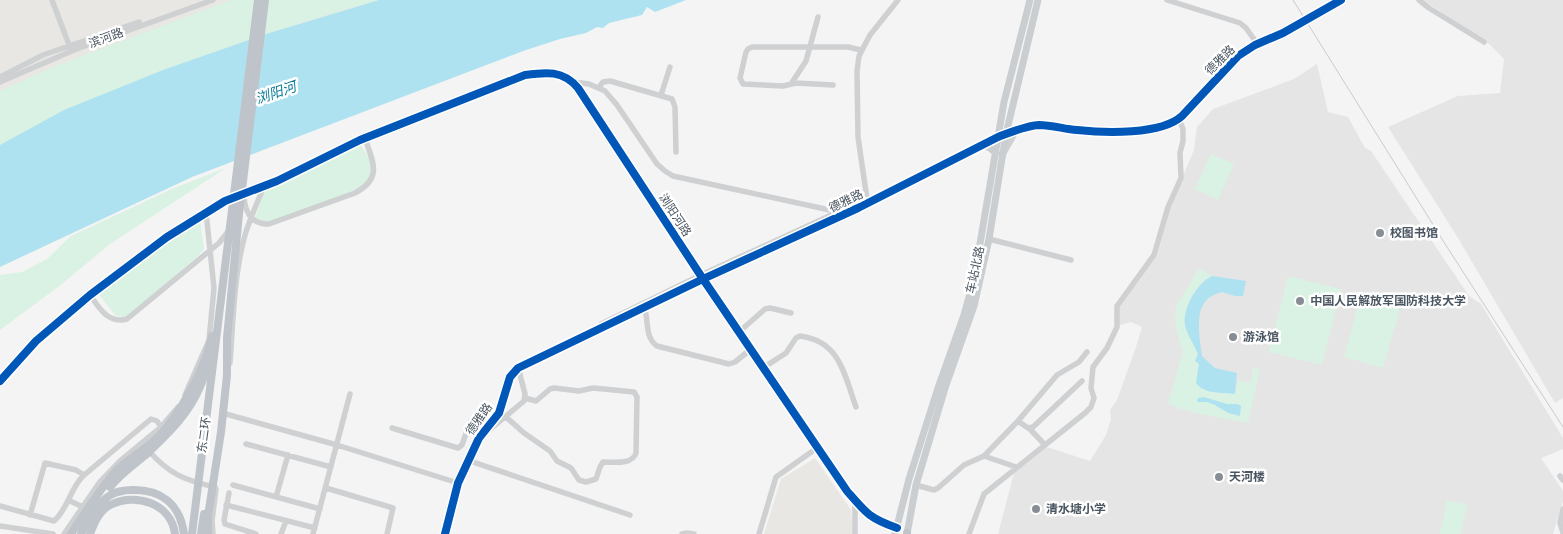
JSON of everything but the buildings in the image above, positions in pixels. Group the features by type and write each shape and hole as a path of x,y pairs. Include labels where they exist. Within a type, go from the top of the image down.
{"highway":[{"path":"192,534 258,0"},
{"path":"208,534 208,516 228,374 227,338 265,0"},
{"path":"67,533 116,472 158,436 178,411 195,380 211,344 226,260"},
{"name":"东二环","path":"201,534 216,436 227,338"},
{"path":"82,530 89,516 115,480 172,429 186,411 198,391 216,342"},
{"path":"89,516 109,496 127,490 143,490 161,495 173,505 182,521 184,534"},
{"path":"90,534 98,516 109,506 126,500 141,500 156,505 167,515 175,534"}],"main road":[{"name":"车站北路","path":"907,534 916,485 946,385 974,306 989,239 1012,69 1030,0"},
{"name":"车站北路","path":"1003,134 1038,0"},
{"path":"982,145 1000,154"},
{"name":"车站北路","path":"896,531 909,479 964,315 974,279 1000,154"}],"street":[{"path":"52,0 70,48"},
{"name":"滨河路","path":"0,77 43,55 70,48 202,1 213,0"},
{"path":"867,199 858,136 857,71 861,50 870,35 898,0"},
{"path":"1167,0 1240,23 1256,42"},
{"name":"德雅路","path":"702,277 1003,134 1038,123 1078,128 1112,129 1145,127 1164,123 1179,115 1237,54 1336,0"},
{"name":"德雅路","path":"702,277 858,208 1003,134 1038,125 1078,130 1146,130 1170,124 1179,119 1238,56 1255,45 1283,33 1341,0"},
{"path":"1418,0 1484,42"},
{"path":"791,84 806,61 818,16"},
{"path":"833,85 791,84 783,86 741,83 740,78 748,49 848,47 861,50"},
{"name":"滨河路","path":"0,82 70,48"},
{"path":"661,95 670,67"},
{"path":"0,381 36,342 90,295 167,236 206,212 225,201 285,177 365,138 525,75 551,72 573,82 589,84 605,91 617,105 657,164 673,176 839,212"},
{"path":"599,87 603,82 610,81 670,98 675,104 676,152"},
{"name":"浏阳河路","path":"573,82 817,448 868,515 896,531"},
{"path":"969,534 982,496 1091,407 1094,398 1091,388 1093,366 1107,348 1117,328 1117,306 1154,255 1168,207 1181,176 1180,153 1183,130 1179,119"},
{"path":"1000,154 1017,130"},
{"path":"243,188 244,208 251,219 263,224 274,223 347,197 362,190 372,180 373,164 365,138"},
{"path":"213,534 212,521 226,414 241,250 245,234 265,184"},
{"path":"67,533 92,492 112,470 160,427 181,403 209,340 214,288 206,212"},
{"path":"90,295 105,315 121,321 127,319 219,243 230,229"},
{"path":"989,239 1071,260"},
{"path":"525,398 518,366 702,277"},
{"path":"643,305 648,333 653,343 657,346 729,364 735,362 751,349"},
{"path":"739,332 765,309 770,308 791,313"},
{"path":"763,368 786,353 796,338 800,336 822,342 839,359 856,407"},
{"path":"916,485 934,490 964,465 984,456 1018,421 1057,375 1079,362 1087,352"},
{"name":"德雅路","path":"444,534 456,482 468,460 476,439 498,409 508,373 518,366"},
{"path":"1029,428 1082,381"},
{"path":"506,417 524,434 550,451 557,461 571,468 579,480 586,482 596,479 600,466 604,462 629,461 634,457 636,453 637,396 634,392 602,388 588,388 579,391 554,388 550,389 536,401 525,398"},
{"path":"226,505 286,520 314,531 350,394"},
{"path":"476,439 506,417 525,398"},
{"path":"226,414 337,445 456,482"},
{"path":"0,506 54,521 59,517 77,483 84,475 152,419 157,421 160,427"},
{"path":"1018,421 1029,428 1045,445"},
{"path":"392,428 458,448 462,445 470,422 485,429"},
{"path":"142,443 157,461 174,474 191,481 216,487"},
{"path":"246,444 331,467"},
{"path":"759,534 776,477 817,448"},
{"path":"276,497 288,455"},
{"path":"984,456 1016,467"},
{"path":"102,460 112,470"},
{"path":"468,460 630,515"},
{"path":"30,515 45,462 76,470 84,475"},
{"path":"233,485 320,509"},
{"path":"326,488 393,508 388,534"},
{"path":"229,493 224,520 225,524 256,534"},
{"path":"68,500 82,507"},
{"path":"855,500 855,534"},
{"path":"1563,509 1560,523 1563,533"},
{"path":"44,532 48,520"},
{"path":"281,534 286,520"},
{"path":"0,526 53,534"},
{"path":"682,534 694,534"}],"shaded area":[{"path":"0,0 379,0 266,34 64,110 0,145"},
{"name":"中国人民解放军国防科技大学","path":"1423,0 1563,0 1563,398 1555,403 1458,238 1388,127 1458,96 1500,93 1504,59 1489,44"},
{"name":"中国人民解放军国防科技大学","path":"1317,64 1328,112 1348,117 1365,148 1371,151 1469,296 1481,304 1563,438 1563,449 1541,458 1563,491 1563,501 1553,534 998,534 1014,473 1047,447 1090,461 1106,435 1111,419 1110,410 1117,400 1142,327 1131,322 1120,325 1118,308 1137,280 1157,256 1170,207 1194,150 1197,127 1213,109 1294,79"},
{"path":"815,458 851,510 853,534 764,534 781,479"}],"green space":[{"path":"231,0 379,0 330,14 234,47 187,65 0,145 0,91 58,65"},
{"path":"359,143 367,155 372,169 372,174 365,184 341,196 275,221 262,222 255,218 264,192"},
{"path":"1211,154 1234,164 1218,200 1195,189"},
{"path":"226,168 110,244 62,284 0,330 0,275 22,272 47,259 71,236 174,188"},
{"path":"200,221 204,249 198,256 128,317 116,316 97,292"},
{"path":"1199,269 1213,276 1207,279 1192,296 1186,311 1185,325 1198,354 1195,361 1199,364 1200,388 1213,392 1235,394 1238,380 1251,383 1253,368 1260,369 1248,423 1181,409 1168,403 1183,352 1176,328 1175,312 1178,302"},
{"path":"1288,276 1341,289 1322,365 1269,352"},
{"path":"1361,295 1401,306 1383,368 1344,357"},
{"path":"1447,500 1467,505 1461,534 1440,534"}],"water":[{"name":"浏阳河","path":"379,0 686,0 655,12 647,7 642,15 609,23 603,28 597,27 586,33 526,50 192,177 0,267 0,145 64,110 163,70 266,34"},
{"path":"1213,276 1246,281 1243,296 1222,292 1208,298 1202,307 1199,320 1202,356 1215,368 1237,373 1235,394 1204,390 1196,383 1199,364 1195,361 1198,354 1185,325 1186,311 1192,296 1207,279"},
{"path":"1204,397 1241,406 1240,416 1228,413 1207,402 1197,402 1198,398"}],"railway":[{"path":"1293,0 1447,247 1563,427"}],"cycle path":[{"path":"445,534 458,483 479,438 499,413 510,377 518,368 703,279 858,208 1008,133 1039,125 1089,131 1117,132 1147,130 1173,122 1182,116 1238,56 1255,45 1283,33 1341,0"},
{"path":"0,381 36,341 90,295 167,237 225,201 277,181 360,140 525,75 554,74 566,78 578,88 703,279 847,491 869,514 897,528"}],"place":[{"name":"校图书馆","path":"1380,233"},
{"name":"中国人民解放军国防科技大学","path":"1300,301"},
{"name":"游泳馆","path":"1233,337"},
{"name":"天河楼","path":"1219,477"},
{"name":"清水塘小学","path":"1036,509"}]}
